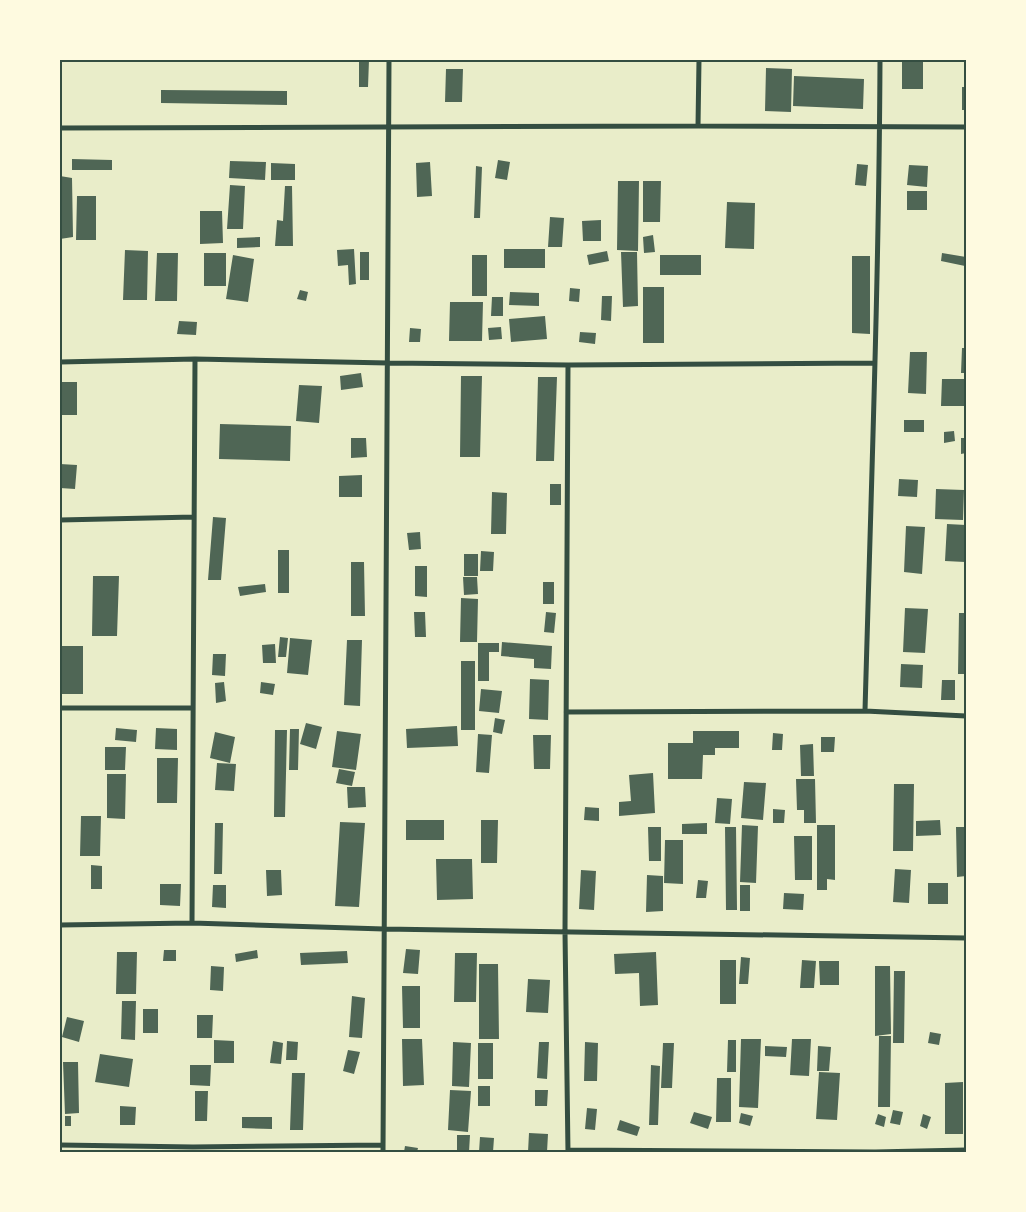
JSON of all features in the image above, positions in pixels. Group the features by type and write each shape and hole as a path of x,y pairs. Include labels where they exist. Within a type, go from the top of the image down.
{"street":[{"path":"383,1152 389,60"},
{"path":"698,126 699,60"},
{"path":"865,711 880,126 880,60"},
{"path":"60,128 966,127"},
{"path":"60,362 195,359 388,364 874,363"},
{"path":"192,923 195,359"},
{"path":"568,365 565,932 568,1151 875,1152 966,1150"},
{"path":"60,520 194,517"},
{"path":"60,708 193,708"},
{"path":"566,712 865,711 966,716"},
{"path":"60,925 192,923 384,929 966,938"},
{"path":"60,1145 193,1149 383,1145"}],"building":[{"path":"359,60 369,60 368,87 359,87"},
{"path":"902,60 923,60 923,89 902,89"},
{"path":"766,68 792,69 791,112 765,111"},
{"path":"446,69 463,69 462,102 445,102"},
{"path":"794,76 864,79 863,109 793,106"},
{"path":"962,87 966,87 966,110 962,110"},
{"path":"161,90 287,91 287,105 161,103"},
{"path":"72,159 112,160 112,170 72,170"},
{"path":"498,160 510,162 507,180 495,178"},
{"path":"230,161 266,162 265,180 229,178"},
{"path":"430,162 432,196 417,197 416,163"},
{"path":"271,163 295,164 295,180 271,180"},
{"path":"857,164 868,165 866,186 855,185"},
{"path":"909,165 928,166 927,187 907,185"},
{"path":"476,166 482,167 480,218 474,218"},
{"path":"60,176 72,178 73,237 60,239"},
{"path":"618,181 639,181 638,251 617,250"},
{"path":"643,181 661,181 660,222 643,222"},
{"path":"230,185 245,186 243,229 227,229"},
{"path":"285,186 292,186 293,246 275,246 277,220 283,221"},
{"path":"907,191 927,191 927,210 907,210"},
{"path":"77,196 96,196 96,240 76,240"},
{"path":"727,202 755,203 754,249 725,248"},
{"path":"200,211 222,211 223,243 200,244"},
{"path":"550,217 564,218 562,247 548,247"},
{"path":"601,220 601,241 583,241 582,221"},
{"path":"653,235 655,252 644,253 643,237"},
{"path":"260,237 260,247 237,248 237,238"},
{"path":"354,249 356,284 349,285 348,265 338,266 337,250"},
{"path":"504,249 545,249 545,268 504,268"},
{"path":"125,250 148,251 147,300 123,300"},
{"path":"607,251 609,261 589,265 587,255"},
{"path":"360,252 369,252 369,280 360,280"},
{"path":"621,252 637,252 638,306 623,307"},
{"path":"157,253 178,253 177,301 155,301"},
{"path":"204,253 226,253 226,286 204,286"},
{"path":"942,253 966,257 965,266 941,261"},
{"path":"233,255 254,259 248,302 226,299"},
{"path":"472,255 487,255 487,296 472,296"},
{"path":"660,255 701,255 701,275 660,275"},
{"path":"852,256 870,256 870,334 852,333"},
{"path":"643,287 664,287 664,343 643,343"},
{"path":"570,288 580,289 579,302 569,301"},
{"path":"300,290 308,292 306,301 297,299"},
{"path":"510,292 539,293 539,306 509,305"},
{"path":"602,296 612,296 611,321 601,320"},
{"path":"492,297 503,297 503,316 491,316"},
{"path":"450,302 483,302 482,341 449,341"},
{"path":"545,316 547,339 511,342 509,319"},
{"path":"179,321 197,322 196,335 177,334"},
{"path":"501,327 502,339 489,340 488,328"},
{"path":"410,328 421,329 420,342 409,342"},
{"path":"580,332 596,333 595,344 579,342"},
{"path":"962,348 966,348 966,373 961,373"},
{"path":"910,352 927,352 926,394 908,393"},
{"path":"361,373 363,387 341,390 340,376"},
{"path":"461,376 482,376 480,457 460,457"},
{"path":"538,377 557,377 554,461 536,461"},
{"path":"942,379 966,379 966,406 941,406"},
{"path":"60,382 77,382 77,415 60,415"},
{"path":"299,385 322,386 319,423 296,421"},
{"path":"904,420 924,420 924,432 904,432"},
{"path":"220,424 291,426 290,461 219,459"},
{"path":"954,431 955,441 944,443 944,432"},
{"path":"351,438 366,438 367,457 351,458"},
{"path":"961,438 966,438 966,453 961,454"},
{"path":"60,464 77,465 75,489 60,488"},
{"path":"362,475 362,497 339,497 339,476"},
{"path":"899,479 918,480 917,497 898,496"},
{"path":"550,484 561,484 561,505 550,505"},
{"path":"936,489 964,490 963,520 935,519"},
{"path":"492,492 507,493 506,534 491,534"},
{"path":"213,517 226,518 221,580 208,580"},
{"path":"947,524 966,525 965,562 945,561"},
{"path":"906,526 925,527 922,574 904,572"},
{"path":"420,532 421,549 409,550 407,533"},
{"path":"278,550 289,550 289,593 278,593"},
{"path":"481,551 494,552 493,571 480,571"},
{"path":"464,554 478,554 478,576 464,576"},
{"path":"351,562 364,562 365,616 351,616"},
{"path":"415,566 427,566 427,597 415,596"},
{"path":"93,576 119,576 117,636 92,636"},
{"path":"463,577 477,577 478,594 464,595"},
{"path":"543,582 554,582 554,604 543,604"},
{"path":"265,584 266,592 240,596 238,587"},
{"path":"461,598 478,599 477,642 460,642"},
{"path":"905,608 928,609 925,653 903,652"},
{"path":"414,612 425,612 426,637 415,637"},
{"path":"546,612 556,613 554,633 544,632"},
{"path":"959,613 966,613 966,674 958,674"},
{"path":"280,637 288,638 286,657 278,657"},
{"path":"290,638 312,640 308,675 287,673"},
{"path":"347,640 362,640 360,706 344,705"},
{"path":"502,642 552,646 551,669 534,668 534,659 501,656"},
{"path":"478,643 499,643 499,652 489,652 489,681 478,681"},
{"path":"275,644 276,663 263,663 262,645"},
{"path":"60,646 83,646 83,694 60,694"},
{"path":"213,654 226,654 225,676 212,675"},
{"path":"461,661 475,661 475,730 461,730"},
{"path":"901,664 923,665 922,688 900,687"},
{"path":"530,679 549,680 548,720 529,719"},
{"path":"942,680 955,680 955,700 941,700"},
{"path":"224,682 226,701 216,703 215,683"},
{"path":"261,682 275,684 273,695 260,693"},
{"path":"481,689 502,691 499,713 479,711"},
{"path":"495,718 505,720 502,734 493,732"},
{"path":"306,723 322,727 316,749 300,744"},
{"path":"457,726 458,746 407,748 406,729"},
{"path":"116,728 137,730 136,742 115,740"},
{"path":"156,728 177,729 177,750 155,749"},
{"path":"290,729 299,729 298,770 289,770"},
{"path":"275,730 287,730 285,817 274,817"},
{"path":"337,731 361,734 356,770 332,767"},
{"path":"693,731 739,731 739,748 715,748 715,755 703,755 702,779 668,779 668,743 693,743"},
{"path":"215,732 235,737 230,763 210,758"},
{"path":"773,733 783,734 782,750 772,750"},
{"path":"478,734 492,735 489,773 476,772"},
{"path":"533,735 551,735 550,769 534,769"},
{"path":"821,737 835,737 834,752 821,752"},
{"path":"813,744 814,776 801,776 800,745"},
{"path":"105,747 126,747 125,770 105,770"},
{"path":"157,758 178,758 177,803 157,803"},
{"path":"217,763 236,764 234,791 215,790"},
{"path":"339,769 355,772 352,786 336,783"},
{"path":"653,773 655,813 619,816 619,802 631,801 629,775"},
{"path":"107,774 126,774 125,819 107,818"},
{"path":"796,779 815,779 816,823 804,823 804,810 797,810"},
{"path":"744,782 766,783 763,820 741,818"},
{"path":"894,784 914,784 913,851 893,851"},
{"path":"347,787 365,787 366,807 348,808"},
{"path":"717,798 732,799 730,824 715,823"},
{"path":"585,807 599,808 599,821 584,820"},
{"path":"773,809 785,810 784,823 773,823"},
{"path":"81,816 101,816 100,856 80,856"},
{"path":"406,820 444,820 444,840 406,840"},
{"path":"481,820 498,820 497,863 481,863"},
{"path":"940,820 941,835 916,836 916,821"},
{"path":"340,822 365,823 359,907 335,906"},
{"path":"215,823 223,823 222,874 214,874"},
{"path":"707,823 707,834 682,834 682,824"},
{"path":"742,825 758,826 756,883 740,882"},
{"path":"817,825 835,825 835,880 827,879 827,890 817,890"},
{"path":"648,827 661,827 661,861 649,861"},
{"path":"725,827 736,827 737,910 726,910"},
{"path":"956,827 966,827 966,876 957,877"},
{"path":"794,836 812,836 812,880 795,880"},
{"path":"665,840 683,840 683,884 664,883"},
{"path":"436,859 472,859 473,899 437,900"},
{"path":"91,865 102,866 102,889 91,889"},
{"path":"895,869 911,870 909,903 893,902"},
{"path":"266,870 281,870 282,895 267,896"},
{"path":"581,870 596,871 594,910 579,909"},
{"path":"647,875 663,876 663,911 646,912"},
{"path":"698,880 708,881 706,898 696,898"},
{"path":"928,883 948,883 948,904 928,904"},
{"path":"160,884 181,884 180,906 160,905"},
{"path":"213,885 226,885 226,908 212,907"},
{"path":"740,885 750,885 750,911 740,911"},
{"path":"784,893 804,894 803,910 783,909"},
{"path":"406,949 420,950 418,974 403,973"},
{"path":"164,950 176,950 176,961 163,961"},
{"path":"257,950 258,958 236,962 235,954"},
{"path":"347,951 348,963 301,965 300,953"},
{"path":"117,952 137,952 136,994 116,994"},
{"path":"656,952 658,1005 640,1006 639,973 615,974 614,954"},
{"path":"455,953 477,953 476,1002 454,1002"},
{"path":"741,957 750,958 748,984 739,984"},
{"path":"720,960 736,960 736,1004 720,1004"},
{"path":"802,960 816,961 814,988 800,988"},
{"path":"819,961 839,961 839,985 820,985"},
{"path":"479,964 498,964 499,1039 479,1039"},
{"path":"211,966 224,967 223,991 210,990"},
{"path":"875,966 890,966 891,1034 875,1036"},
{"path":"894,971 905,971 904,1043 893,1043"},
{"path":"528,979 550,980 548,1013 526,1012"},
{"path":"402,986 420,986 420,1028 403,1028"},
{"path":"352,996 365,998 362,1038 349,1037"},
{"path":"122,1001 136,1001 135,1040 121,1039"},
{"path":"143,1009 158,1009 158,1033 143,1033"},
{"path":"197,1015 213,1015 212,1038 197,1038"},
{"path":"67,1017 84,1021 79,1042 62,1037"},
{"path":"930,1032 941,1034 939,1045 928,1043"},
{"path":"879,1036 891,1036 890,1107 878,1107"},
{"path":"402,1039 422,1039 424,1085 403,1086"},
{"path":"741,1039 761,1039 758,1108 739,1107"},
{"path":"792,1039 811,1039 809,1076 790,1075"},
{"path":"214,1040 234,1041 234,1063 214,1063"},
{"path":"728,1040 736,1040 736,1072 727,1072"},
{"path":"273,1041 283,1043 281,1064 270,1063"},
{"path":"287,1041 298,1042 297,1060 286,1060"},
{"path":"453,1042 471,1043 469,1087 452,1086"},
{"path":"539,1042 549,1042 547,1079 537,1078"},
{"path":"585,1042 598,1043 597,1081 584,1081"},
{"path":"478,1043 493,1043 493,1079 478,1079"},
{"path":"663,1043 674,1043 672,1088 661,1088"},
{"path":"765,1046 787,1047 786,1057 765,1056"},
{"path":"818,1046 831,1047 829,1071 817,1071"},
{"path":"348,1050 360,1052 354,1074 343,1071"},
{"path":"100,1054 133,1059 129,1087 95,1082"},
{"path":"63,1062 78,1062 79,1113 65,1114"},
{"path":"190,1065 211,1065 210,1086 190,1085"},
{"path":"651,1065 660,1066 658,1125 649,1125"},
{"path":"819,1072 840,1073 837,1120 816,1119"},
{"path":"292,1073 305,1073 303,1130 290,1130"},
{"path":"717,1078 731,1078 731,1122 716,1122"},
{"path":"963,1082 963,1134 945,1134 945,1083"},
{"path":"478,1086 490,1086 490,1106 478,1106"},
{"path":"450,1090 471,1091 468,1132 448,1130"},
{"path":"535,1090 548,1090 547,1106 535,1106"},
{"path":"195,1091 208,1091 207,1121 195,1121"},
{"path":"120,1106 136,1107 135,1125 120,1125"},
{"path":"587,1108 597,1109 595,1130 585,1129"},
{"path":"893,1110 903,1112 900,1125 890,1123"},
{"path":"694,1112 712,1117 708,1129 690,1123"},
{"path":"741,1113 753,1116 750,1126 739,1123"},
{"path":"878,1114 886,1117 884,1127 875,1124"},
{"path":"923,1114 931,1117 927,1129 920,1126"},
{"path":"65,1116 71,1116 71,1126 65,1126"},
{"path":"242,1117 272,1117 272,1129 242,1128"},
{"path":"620,1120 640,1127 637,1136 617,1130"},
{"path":"529,1133 548,1134 547,1152 528,1152"},
{"path":"457,1135 470,1135 469,1152 457,1152"},
{"path":"480,1137 494,1138 493,1152 479,1152"},
{"path":"405,1146 418,1148 417,1152 404,1152"}]}
